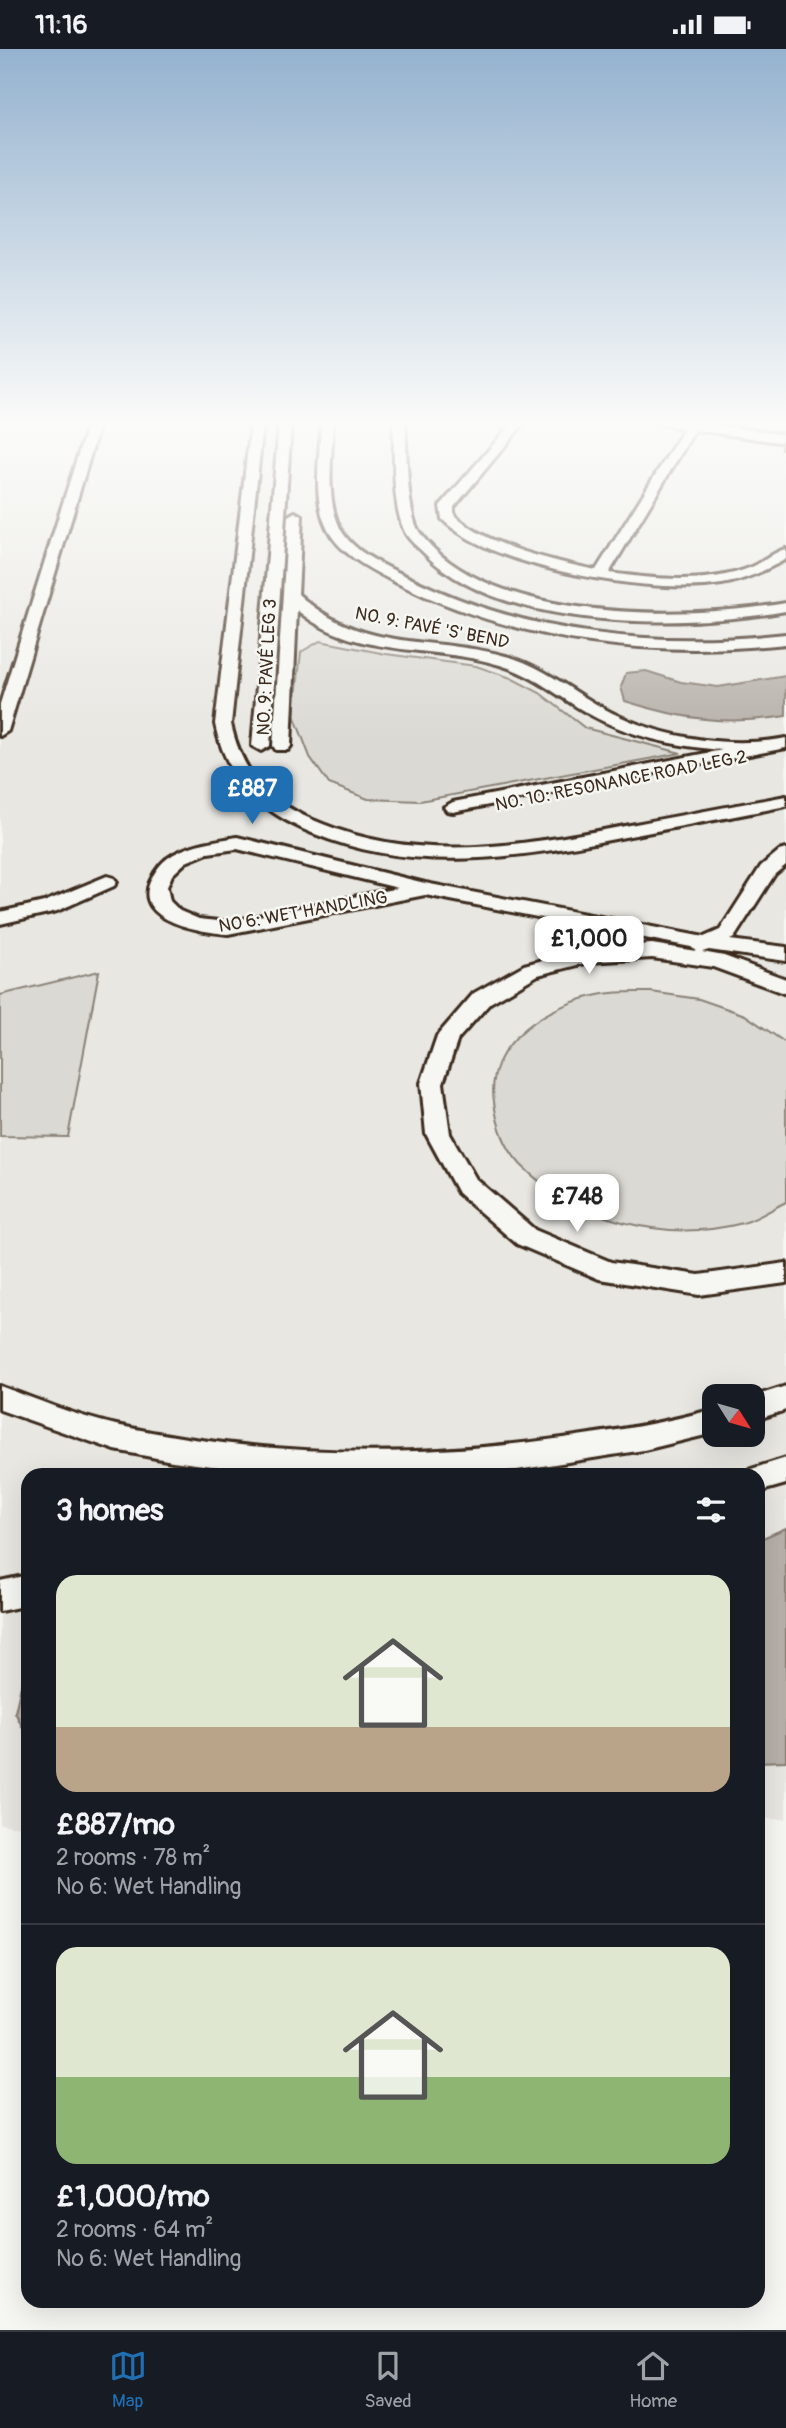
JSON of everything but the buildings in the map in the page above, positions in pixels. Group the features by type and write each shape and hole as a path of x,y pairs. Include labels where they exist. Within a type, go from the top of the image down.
{"street":[{"path":"0,731 61,529"},
{"path":"245,529 223,724 232,760 241,776 266,803 307,825 357,843 413,853 480,856 551,847 786,801"},
{"path":"261,746 277,529"},
{"name":"NO. 9: PAVÉ LEG 3","path":"282,746 294,529"},
{"path":"335,529 363,557 425,593 500,619 588,638 663,645 786,639"},
{"path":"412,529 430,552 472,579 541,604 621,617 701,619 752,614 786,607"},
{"path":"464,529 509,550 557,566 666,582 714,580 756,570 786,553"},
{"path":"601,574 629,529"},
{"name":"NO. 9: PAVÉ 'S' BEND","path":"290,595 324,622 366,638 484,655 532,669 602,714 661,737 726,746 780,747"},
{"name":"NO. 10: RESONANCE ROAD LEG 2","path":"454,810 780,747"},
{"name":"NO 6: WET HANDLING","path":"425,889 228,928 209,928 190,923 163,907 156,888 167,865 181,856 214,845 237,843 425,889 709,944"},
{"path":"709,944 727,935 768,870 786,855"},
{"path":"0,918 50,907 107,882"},
{"path":"786,954 709,944 589,955 531,970 482,998 448,1036 432,1083 438,1134 467,1186 526,1237 608,1272 699,1285 786,1273"},
{"path":"652,951 717,961 786,987"},
{"path":"0,1398 113,1437 175,1449 239,1459 375,1467 509,1459 638,1439 702,1424"},
{"path":"765,1405 786,1398"},
{"path":"765,1477 786,1471"},
{"path":"0,1596 21,1592"}],"shaded area":[{"path":"0,529 786,529 786,1819 765,1819 765,1468 21,1468 21,1827 0,1824"},
{"path":"320,641 386,654 476,666 511,678 540,693 585,728 681,753 420,801 368,799 329,784 310,757 294,715 301,652"},
{"path":"646,671 681,682 718,687 786,676 786,716 744,720 704,719 625,701 621,687 626,673"},
{"path":"99,971 68,1137 0,1136 0,995"},
{"path":"651,992 699,999 745,1015 786,1043 786,1202 743,1223 714,1229 654,1228 624,1223 568,1201 543,1184 521,1165 510,1151 497,1119 494,1080 500,1061 511,1043 526,1028 563,1006 603,994"},
{"path":"786,1528 786,1761 765,1762 765,1537"},
{"path":"21,1685 21,1724 15,1712"}]}
